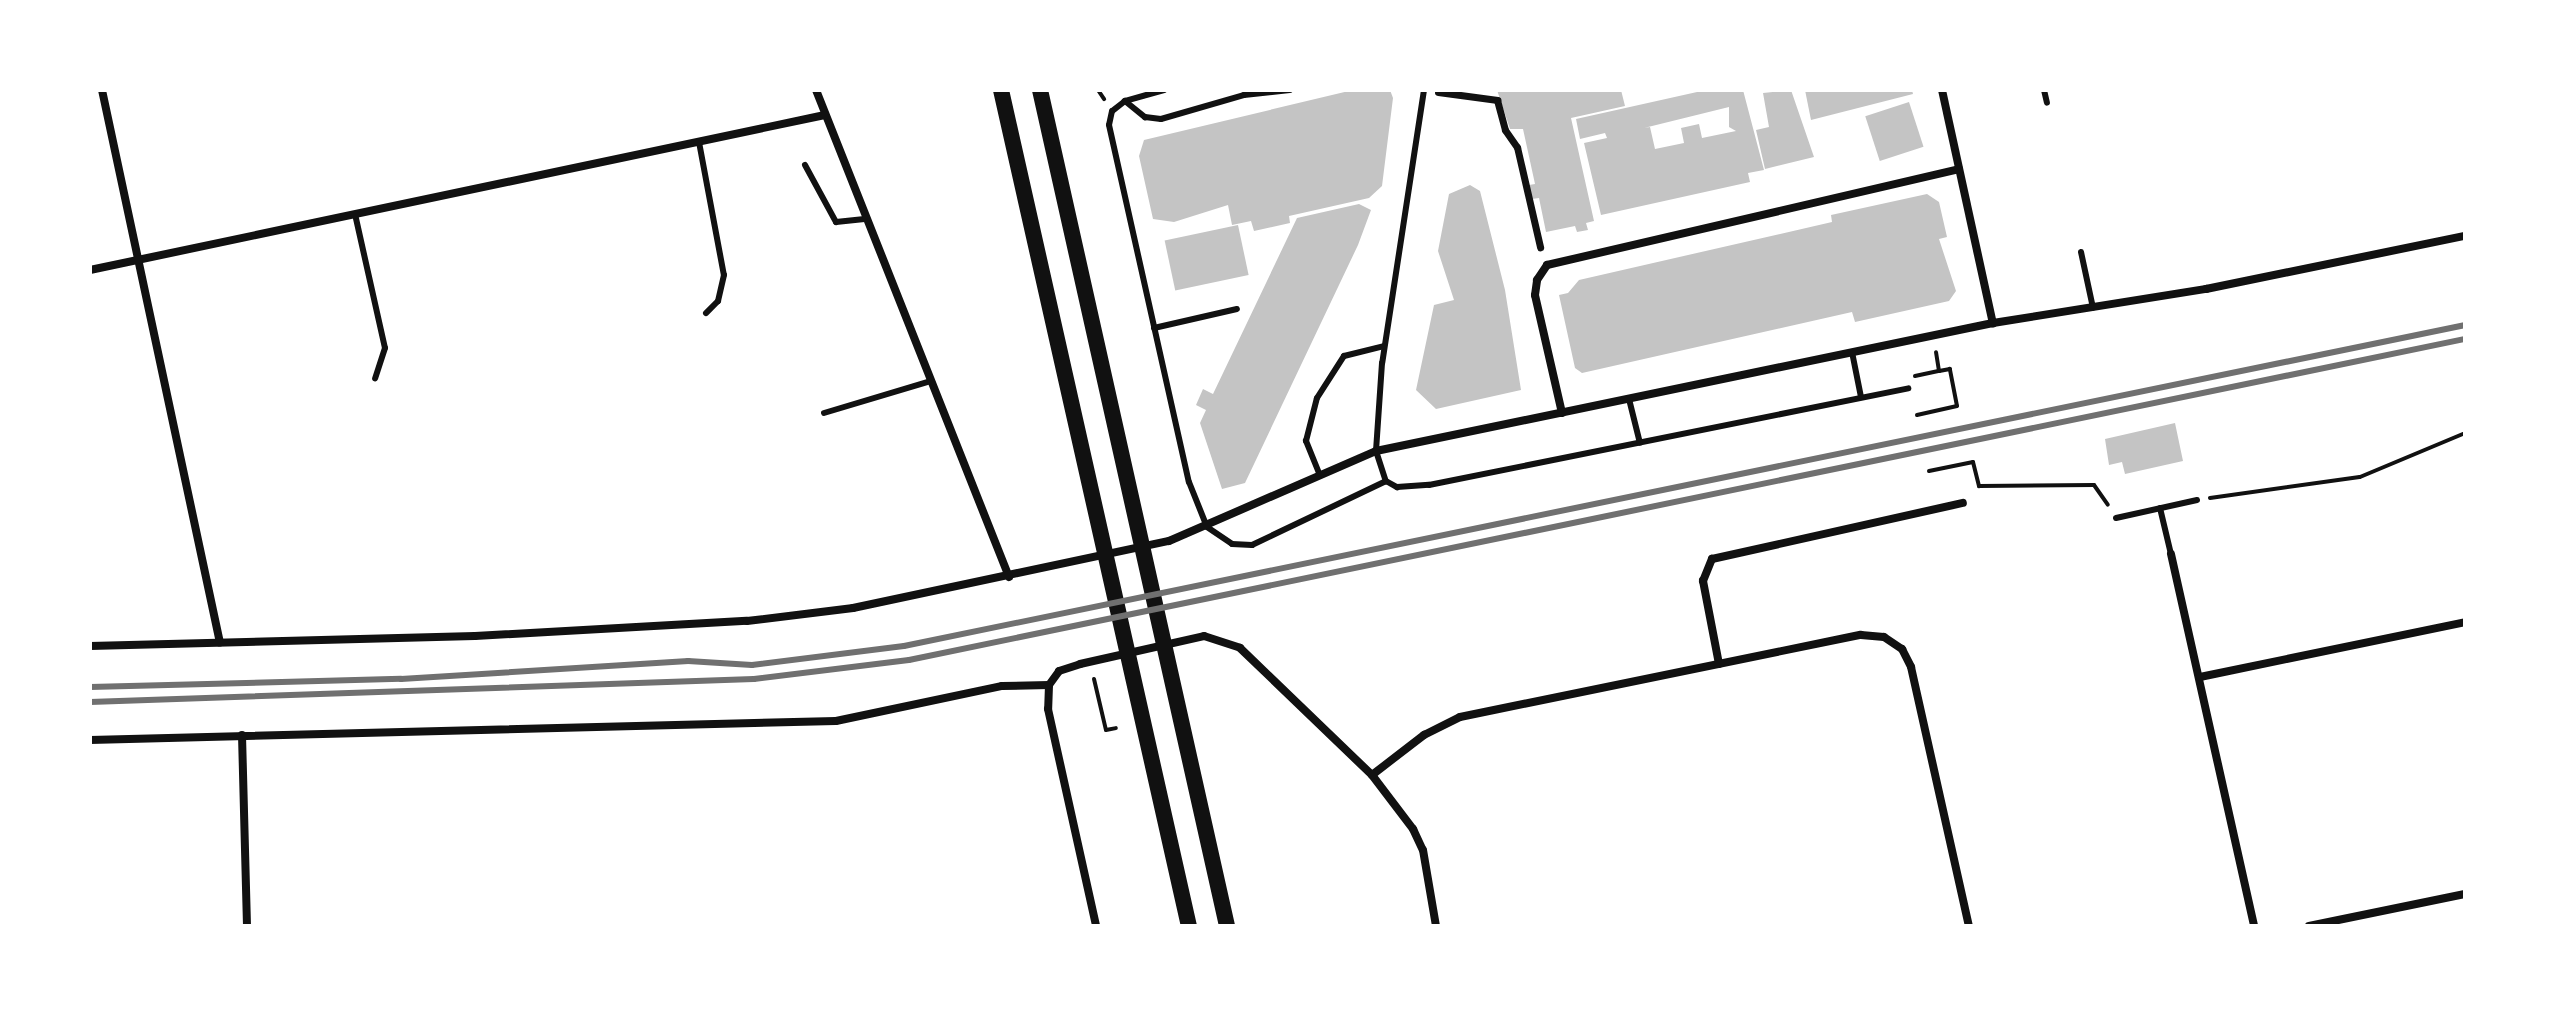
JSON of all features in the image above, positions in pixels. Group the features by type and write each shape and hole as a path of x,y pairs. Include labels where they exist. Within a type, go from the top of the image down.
{"main road":[{"path":"1001,90 1189,926"},
{"path":"1040,90 1227,926"}],"street":[{"path":"102,90 220,643"},
{"path":"816,90 1009,577"},
{"path":"1942,90 1993,323"},
{"path":"1438,92 1497,100 1505,130 1517,147 1540,247"},
{"path":"90,270 825,115"},
{"path":"1562,413 1535,295 1545,268 1556,260 1959,169"},
{"path":"90,646 747,621 853,608 1169,541 1207,527 1319,473 1376,451 1993,323 2093,308 2465,236"},
{"path":"1719,664 1703,581 1712,559 1963,503"},
{"path":"2171,554 2254,926"},
{"path":"2200,677 2465,622"},
{"path":"1372,775 1424,735 1460,717 1861,635 1884,637 1902,649 1911,667 1969,926"},
{"path":"1096,926 1048,709 1049,685 1059,671 1080,664 1204,636 1224,639 1261,667 1372,775 1423,850 1436,926"},
{"path":"90,740 836,721 1002,686 1049,685"},
{"path":"242,735 247,926"},
{"path":"2309,926 2465,894"}],"lane":[{"path":"1164,90 1125,101 1112,111 1110,135 1189,482 1207,527 1232,544 1252,545 1386,481 1412,488 1908,388"},
{"path":"1125,101 1145,117 1161,119 1243,93 1290,90"},
{"path":"1386,481 1376,451 1384,346 1424,90"},
{"path":"2044,90 2047,103"},
{"path":"699,142 724,275 718,301 706,313"},
{"path":"805,165 836,222 867,219"},
{"path":"355,214 385,348 375,378"},
{"path":"2081,252 2093,308"},
{"path":"1154,328 1237,309"},
{"path":"1319,473 1306,441 1317,398 1344,356 1384,346"},
{"path":"1852,352 1861,397"},
{"path":"824,413 931,381"},
{"path":"1629,399 1640,443"},
{"path":"2116,518 2197,500"},
{"path":"2160,508 2171,554"}],"path":[{"path":"1936,352 1939,371"},
{"path":"1913,377 1950,369 1957,406 1917,415"},
{"path":"2197,500 2360,477 2465,433"},
{"path":"1929,471 1973,462 1979,486 2094,485 2116,518"},
{"path":"1094,679 1106,730 1116,728"}],"building":[{"path":"1353,90 1390,90 1393,98 1382,186 1369,198 1289,216 1290,223 1254,231 1251,221 1232,225 1228,205 1174,222 1153,219 1139,156 1144,140"},
{"path":"1497,90 1621,90 1625,106 1571,118 1594,221 1586,223 1588,230 1577,232 1575,226 1546,232 1539,198 1532,199 1529,185 1535,184 1523,129 1510,129"},
{"path":"1706,90 1743,90 1764,170 1748,173 1750,182 1601,215 1584,143 1607,138 1605,133 1580,139 1576,119","holes":["1729,107 1729,127 1736,131 1702,138 1699,124 1681,128 1684,143 1655,149 1650,127 1644,128"]},
{"path":"1791,90 1814,157 1765,169 1756,130 1769,127 1763,93"},
{"path":"1805,90 1912,90 1913,94 1811,120"},
{"path":"1909,102 1924,147 1880,161 1865,116"},
{"path":"1470,185 1480,191 1505,290 1521,390 1436,409 1416,390 1434,305 1454,300 1438,251 1449,194"},
{"path":"1927,194 1939,202 1947,237 1939,239 1956,291 1949,301 1855,322 1852,312 1582,373 1575,368 1559,295 1568,293 1579,280 1832,222 1831,215"},
{"path":"1359,204 1371,210 1358,245 1245,483 1222,489 1200,423 1206,410 1196,405 1203,389 1213,394 1297,218"},
{"path":"1238,225 1249,275 1175,290 1165,241"},
{"path":"2175,423 2183,461 2125,474 2122,462 2109,465 2105,439"}],"railway":[{"path":"90,687 401,679 688,661 752,665 904,646 2465,325"},
{"path":"90,702 754,679 909,660 2465,339"}]}
